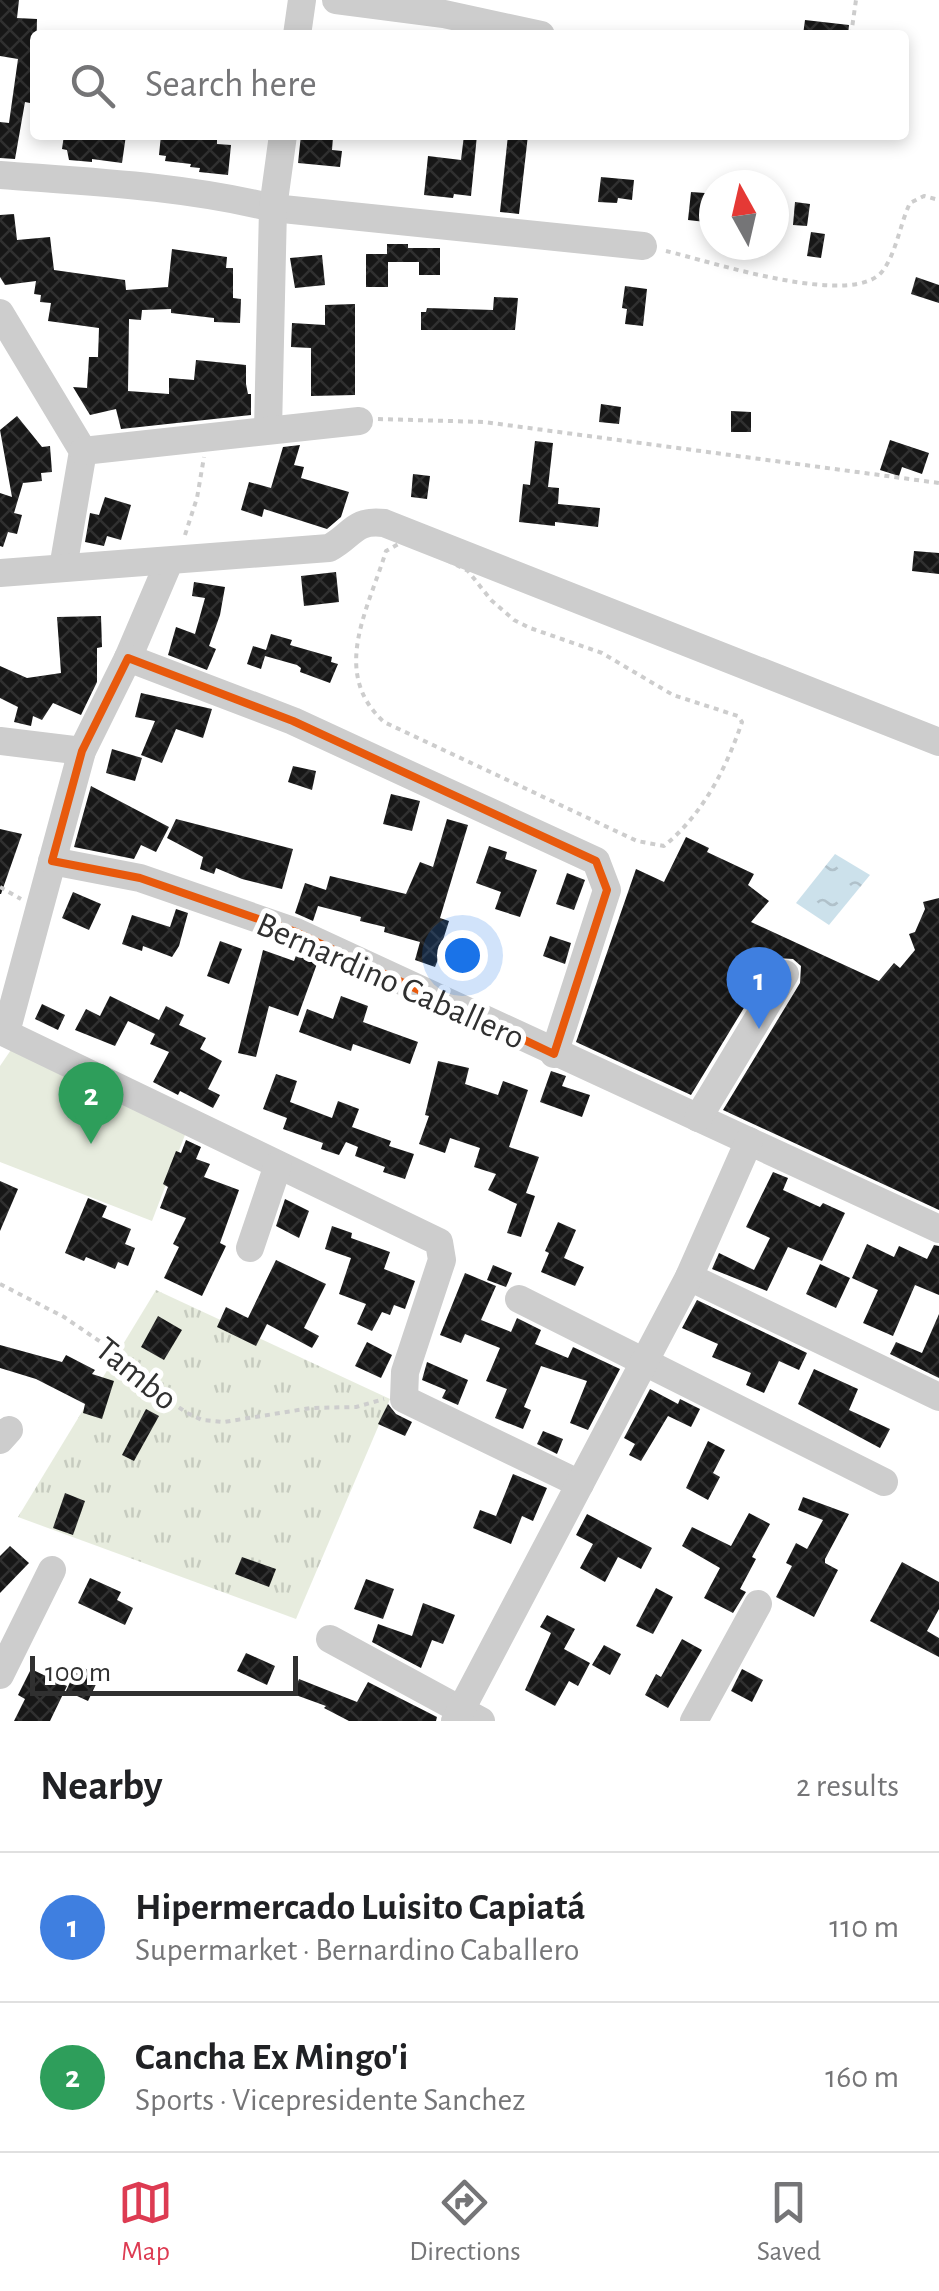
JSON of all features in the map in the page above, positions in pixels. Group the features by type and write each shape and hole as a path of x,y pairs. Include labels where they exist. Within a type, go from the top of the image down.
{"street":[{"path":"298,30 302,0"},
{"path":"336,0 444,14 518,30"},
{"path":"268,430 273,208 282,140"},
{"path":"0,175 172,188 273,208 644,246"},
{"path":"0,314 84,451 63,568"},
{"path":"84,451 358,421"},
{"path":"0,572 329,548 368,520 384,522 939,742"},
{"path":"178,560 82,751 9,1021 1,1032 439,1242 442,1260 405,1372 404,1399 580,1484"},
{"path":"128,658 293,722 596,861 607,890 554,1054"},
{"path":"0,741 82,751"},
{"name":"Bernardino Caballero","path":"52,861 140,878 296,932 939,1229"},
{"path":"698,1118 786,974"},
{"path":"330,1638 465,1717 689,1276 749,1142"},
{"path":"250,1248 278,1164"},
{"path":"689,1276 939,1397"},
{"path":"519,1299 884,1482"},
{"path":"4,1654 52,1570"},
{"path":"694,1721 758,1604"}],"path":[{"path":"852,30 856,0"},
{"path":"644,246 800,285 857,287 884,270 910,203 924,196 939,200"},
{"path":"358,421 393,417 484,422 939,484"},
{"path":"178,560 198,498 210,435"},
{"path":"412,542 427,549 468,571 491,600 514,620 602,654 673,695 738,716 742,722 736,742 710,796 664,846 637,841 561,806 384,722 371,710 357,687 355,652 386,551 412,542"},
{"name":"Tambo","path":"0,1284 64,1317 108,1347 119,1366 202,1420 224,1422 404,1399"}],"highlighted area":[{"path":"128,658 293,721 596,861 607,890 554,1054 296,932 140,878 52,861 82,751"}],"green space":[{"path":"15,1044 188,1127 152,1221 0,1162 0,1066"},
{"path":"156,1290 390,1399 296,1619 18,1517"}],"water":[{"path":"835,854 870,875 829,925 796,903"}],"building":[{"path":"0,0 19,0 17,18 37,19 37,30 30,30 30,103 25,102 15,159 0,158 0,122 9,123 18,59 0,56"},
{"path":"805,20 849,25 848,30 804,30"},
{"path":"63,140 125,140 122,163 69,160 67,150 62,149"},
{"path":"160,140 217,140 217,144 231,145 228,175 199,172 200,168 190,167 191,164 165,161 166,156 159,155"},
{"path":"300,140 333,140 332,150 342,151 340,167 298,163"},
{"path":"463,140 477,140 471,196 424,195 428,156 461,160"},
{"path":"507,140 527,140 519,214 500,212"},
{"path":"601,177 634,180 632,200 598,202"},
{"path":"691,192 699,193 699,221 688,220"},
{"path":"795,202 810,204 807,226 793,225"},
{"path":"14,214 17,240 50,237 54,270 125,280 126,290 168,287 172,249 227,257 226,268 233,268 233,298 241,299 240,323 214,322 214,318 171,313 171,309 142,310 141,320 129,319 128,391 169,394 169,378 194,380 196,360 246,365 251,415 121,429 116,409 90,415 73,387 87,388 89,357 98,357 99,328 48,321 51,303 40,302 41,295 34,294 36,281 5,285 0,277 0,215"},
{"path":"811,232 825,234 821,258 807,256"},
{"path":"387,244 440,248 440,275 419,275 419,262 388,262 388,287 366,287 366,254 387,254"},
{"path":"322,255 325,285 295,288 290,258"},
{"path":"916,277 939,285 939,303 911,294"},
{"path":"625,286 647,289 643,326 625,324"},
{"path":"494,297 518,298 515,330 421,330 421,312 427,308 493,310"},
{"path":"355,304 355,395 311,396 311,348 291,347 292,323 325,325 325,305"},
{"path":"601,404 621,407 619,424 599,422"},
{"path":"731,411 751,412 751,432 731,432"},
{"path":"17,416 42,447 50,446 52,472 41,473 42,481 23,483 14,513 22,515 17,534 8,532 3,547 0,493 12,497 0,430"},
{"path":"890,440 929,453 922,474 902,467 899,476 880,470"},
{"path":"535,441 553,443 548,487 559,488 558,504 600,508 598,527 519,522 523,484 530,485"},
{"path":"300,445 294,465 304,467 301,478 349,492 341,517 327,529 264,509 262,517 241,510 249,482 271,488 283,447"},
{"path":"413,474 430,476 427,499 411,497"},
{"path":"105,497 131,505 121,540 107,536 104,546 85,542 90,513 99,515"},
{"path":"914,551 939,553 939,574 912,571"},
{"path":"336,572 339,602 304,606 301,576"},
{"path":"194,582 225,587 209,646 216,649 207,670 168,655 176,627 195,634 205,598 192,596"},
{"path":"101,616 97,682 81,715 53,703 42,720 33,716 31,726 14,722 18,707 0,698 0,666 27,678 61,673 57,617"},
{"path":"271,634 292,640 290,645 332,657 331,662 338,664 330,683 300,672 297,665 265,656 261,669 247,664 253,646 266,650"},
{"path":"141,693 212,709 203,738 176,729 162,763 141,755 155,721 135,717"},
{"path":"112,749 142,758 135,781 106,773"},
{"path":"293,766 316,771 312,790 288,782"},
{"path":"91,786 169,827 156,852 141,845 134,859 74,847"},
{"path":"391,794 420,801 412,831 383,824"},
{"path":"176,819 293,849 282,889 216,868 214,874 200,869 203,857 167,838"},
{"path":"447,819 468,825 440,918 449,921 443,940 474,952 469,967 439,957 435,967 415,960 420,942 384,932 385,927 360,921 361,917 318,906 313,921 295,913 305,883 326,890 330,876 406,894 420,862 433,867"},
{"path":"0,829 22,834 1,894 0,894"},
{"path":"686,837 709,848 707,852 754,874 748,885 769,901 751,922 879,981 894,963 900,968 915,950 909,934 915,932 925,909 923,902 939,898 939,1210 723,1110 800,983 801,966 793,959 777,958 770,965 691,1095 576,1042 636,869 664,882"},
{"path":"489,846 507,852 505,859 537,870 520,917 495,909 501,892 476,883"},
{"path":"567,873 585,880 574,910 556,904"},
{"path":"73,892 101,904 89,930 62,918"},
{"path":"176,909 188,913 172,957 143,946 142,951 122,944 132,915 170,927"},
{"path":"550,936 571,943 565,964 543,956"},
{"path":"220,941 242,949 229,984 207,976"},
{"path":"263,950 294,961 297,953 318,961 298,1016 269,1006 256,1057 238,1053"},
{"path":"110,996 159,1020 166,1006 184,1015 179,1025 206,1038 200,1049 222,1061 208,1089 220,1095 213,1108 153,1082 169,1052 150,1044 155,1034 128,1021 115,1046 75,1030 86,1009 100,1016"},
{"path":"341,996 368,1006 363,1022 418,1042 410,1064 353,1044 351,1051 299,1032 307,1009 333,1019"},
{"path":"42,1004 65,1015 58,1030 35,1019"},
{"path":"438,1061 469,1068 465,1084 498,1095 503,1081 528,1090 509,1147 539,1157 526,1193 535,1196 521,1237 507,1233 517,1204 488,1190 496,1174 474,1167 480,1148 450,1138 445,1153 419,1144 429,1116 425,1115"},
{"path":"551,1071 566,1076 562,1086 590,1095 582,1117 540,1102"},
{"path":"276,1074 297,1081 290,1102 332,1118 338,1101 359,1109 352,1127 414,1154 405,1179 355,1156 358,1147 346,1142 339,1155 321,1149 323,1143 283,1129 287,1118 263,1109"},
{"path":"186,1140 201,1147 196,1159 210,1164 204,1177 239,1190 220,1243 226,1246 202,1296 164,1278 179,1247 173,1244 186,1218 160,1208 168,1187 163,1184 176,1151 181,1153"},
{"path":"773,1172 788,1178 783,1190 820,1207 823,1203 845,1213 822,1261 788,1247 767,1291 712,1269 719,1253 754,1270 770,1238 746,1227"},
{"path":"0,1181 18,1189 0,1231"},
{"path":"88,1198 107,1206 102,1217 131,1229 125,1244 135,1248 128,1266 118,1262 115,1269 65,1253"},
{"path":"285,1199 309,1211 299,1238 276,1226"},
{"path":"558,1222 576,1230 564,1258 584,1267 575,1286 541,1272"},
{"path":"332,1226 352,1233 351,1238 390,1252 384,1269 415,1281 405,1309 394,1305 390,1315 382,1312 372,1331 357,1324 366,1304 339,1294 351,1258 325,1249"},
{"path":"867,1244 894,1257 899,1246 927,1259 934,1245 939,1246 939,1295 915,1285 893,1336 863,1323 878,1290 852,1278"},
{"path":"276,1260 326,1284 304,1328 319,1336 312,1348 267,1324 256,1346 217,1327 226,1307 248,1318"},
{"path":"820,1264 850,1278 836,1308 806,1294"},
{"path":"493,1265 512,1273 506,1287 487,1280"},
{"path":"465,1273 496,1286 481,1320 511,1332 517,1318 541,1330 535,1344 568,1358 573,1347 620,1369 588,1430 570,1423 587,1381 541,1366 524,1407 531,1410 523,1429 495,1418 507,1389 486,1381 500,1348 465,1334 461,1343 440,1335"},
{"path":"697,1300 807,1353 799,1370 779,1361 764,1393 746,1385 751,1373 712,1357 718,1344 682,1328"},
{"path":"939,1314 939,1378 890,1354 896,1342 922,1353"},
{"path":"158,1316 182,1330 164,1360 141,1347"},
{"path":"367,1342 392,1355 381,1378 355,1366"},
{"path":"0,1345 62,1362 66,1355 95,1370 92,1374 114,1381 102,1419 83,1413 85,1404 36,1379 0,1368"},
{"path":"427,1362 468,1380 458,1405 442,1398 446,1390 422,1380"},
{"path":"814,1369 858,1389 849,1410 890,1429 880,1448 798,1404"},
{"path":"650,1389 678,1404 680,1399 700,1409 691,1427 668,1416 641,1461 629,1455 635,1444 624,1438"},
{"path":"388,1404 396,1414 412,1422 405,1436 378,1424"},
{"path":"146,1409 159,1416 134,1461 122,1455"},
{"path":"543,1431 563,1439 557,1454 537,1444"},
{"path":"708,1441 725,1450 713,1473 720,1477 708,1500 686,1488"},
{"path":"513,1474 547,1488 533,1521 522,1516 511,1544 473,1528 480,1510 496,1516"},
{"path":"65,1493 85,1501 73,1535 53,1528"},
{"path":"803,1497 849,1514 825,1559 825,1563 838,1570 814,1617 776,1597 792,1566 786,1563 796,1543 807,1549 823,1520 798,1510"},
{"path":"749,1513 770,1524 752,1557 756,1559 740,1589 746,1592 733,1613 704,1598 720,1568 682,1546 692,1527 731,1546"},
{"path":"587,1514 652,1548 641,1569 618,1557 605,1582 580,1568 593,1544 576,1535"},
{"path":"10,1546 29,1563 0,1593 0,1556"},
{"path":"242,1557 276,1569 269,1587 235,1574"},
{"path":"902,1562 939,1582 939,1609 927,1631 939,1638 939,1657 870,1621"},
{"path":"90,1578 121,1592 117,1600 133,1608 125,1625 78,1603"},
{"path":"366,1579 394,1589 383,1619 354,1609"},
{"path":"656,1588 673,1597 653,1634 636,1626"},
{"path":"423,1603 455,1615 443,1644 432,1640 421,1668 372,1642 378,1624 412,1636"},
{"path":"547,1615 575,1629 564,1649 590,1663 578,1686 569,1681 555,1706 525,1690 551,1633 540,1627"},
{"path":"682,1639 702,1650 668,1708 645,1695 656,1674 661,1677"},
{"path":"604,1645 621,1654 610,1675 592,1665"},
{"path":"246,1653 275,1666 267,1685 237,1671"},
{"path":"78,1665 100,1676 88,1701 66,1691"},
{"path":"31,1669 67,1686 50,1721 14,1721 25,1699 18,1695"},
{"path":"742,1669 763,1680 752,1702 731,1691"},
{"path":"299,1679 357,1702 368,1682 437,1717 436,1721 349,1721 326,1706 293,1694"}],"place":[{"name":"Hipermercado Luisito Capiatá","path":"759,1029"},
{"name":"Cancha Ex Mingo'i","path":"91,1144"}]}
